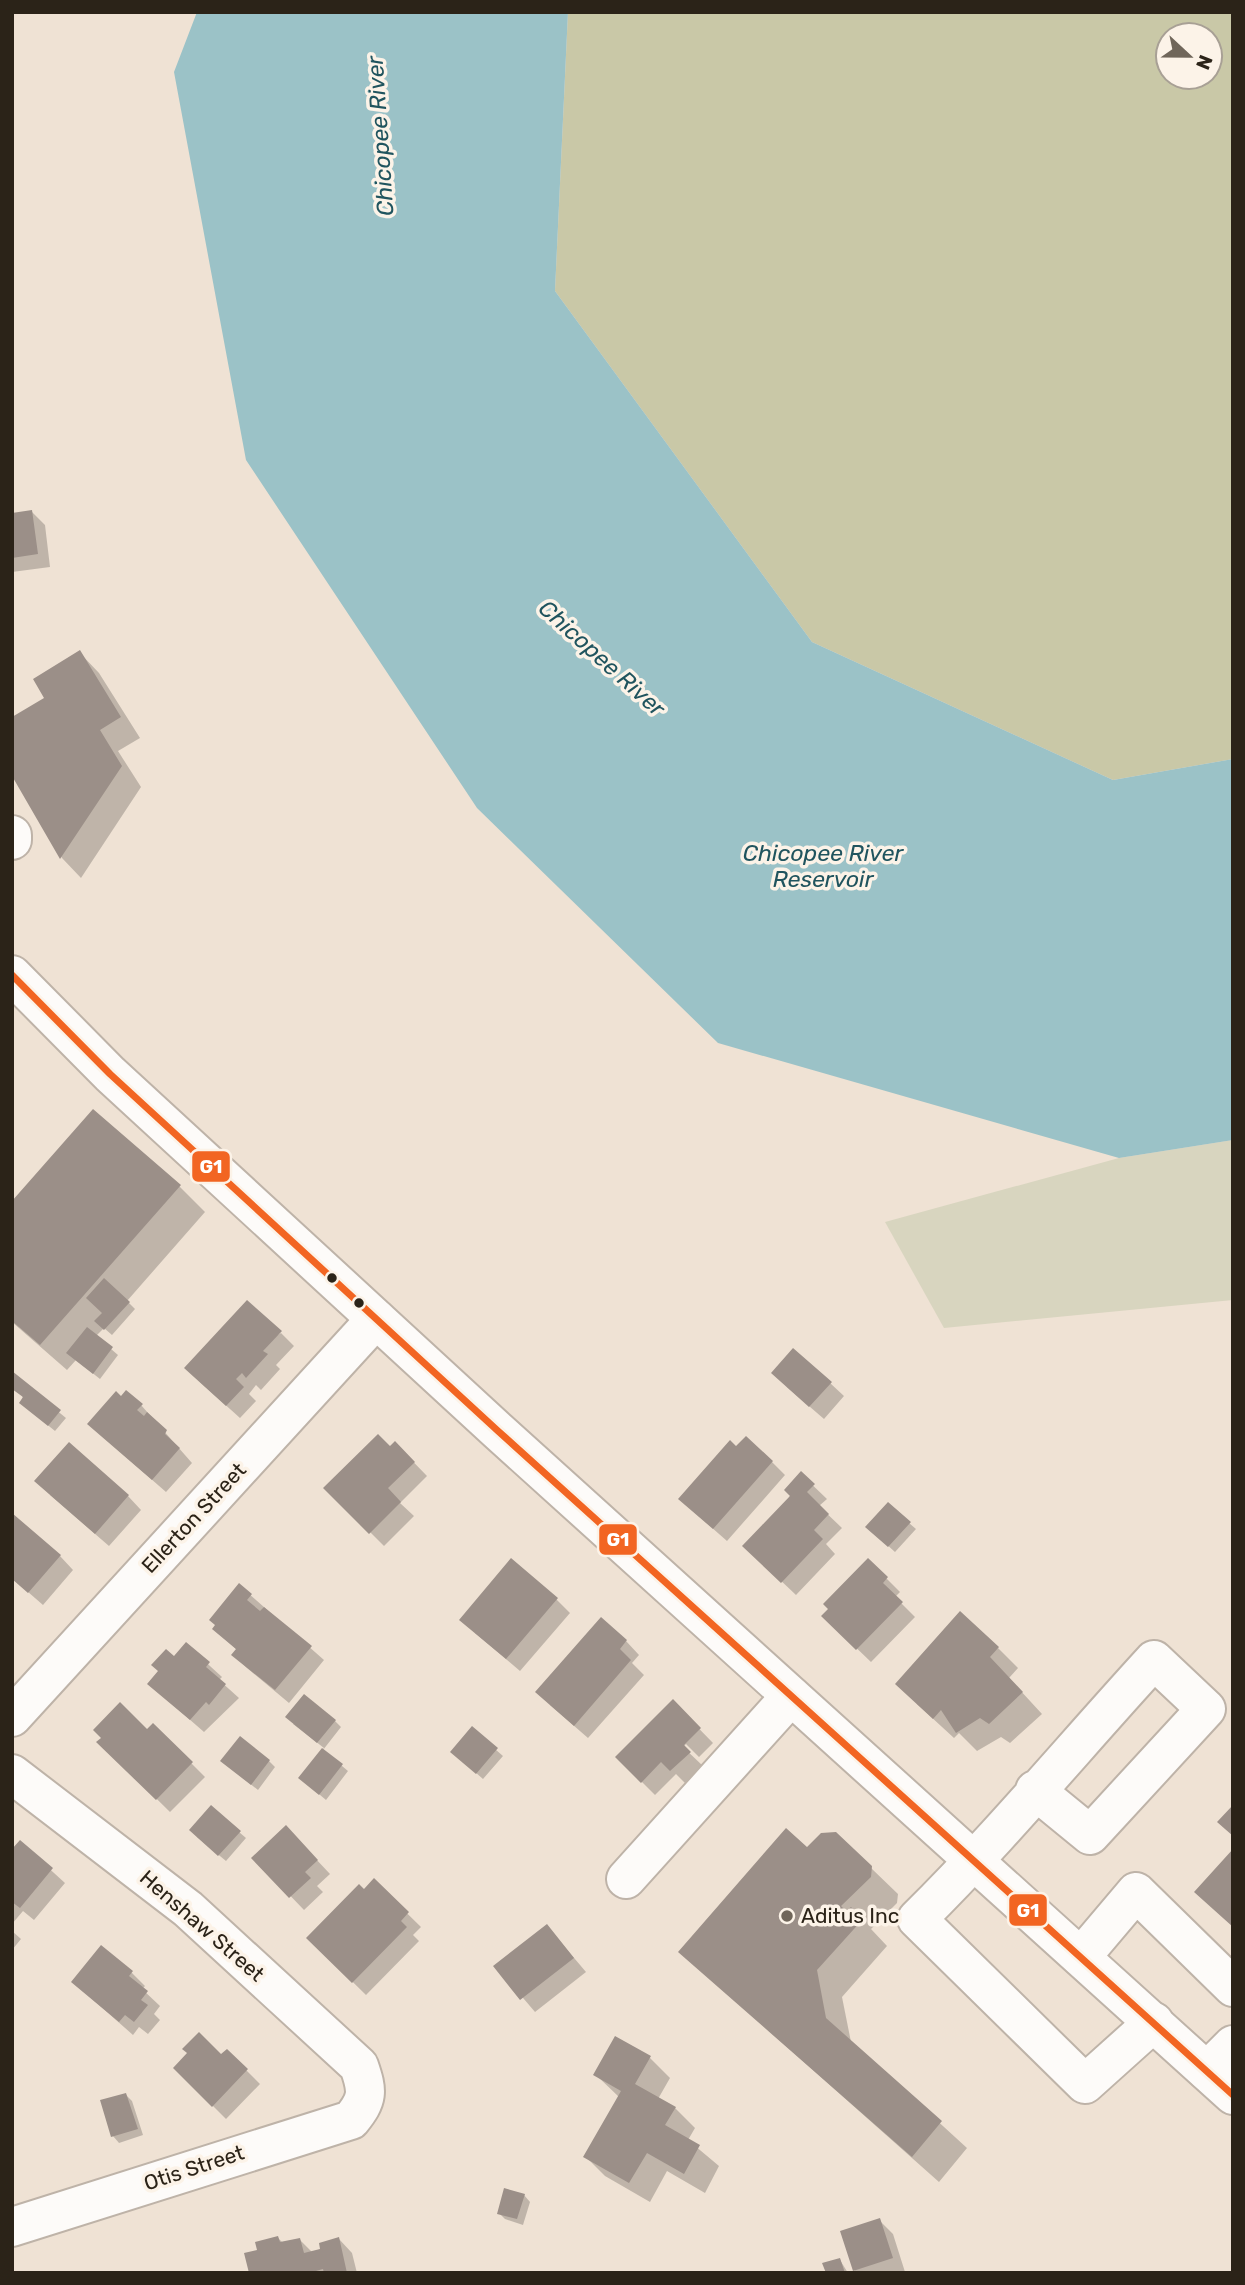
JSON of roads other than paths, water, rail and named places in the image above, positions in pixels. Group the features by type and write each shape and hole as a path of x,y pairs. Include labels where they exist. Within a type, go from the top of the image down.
{"main road":[{"path":"12,975 110,1074 376,1320 791,1696 1153,2022 1224,2070"},
{"name":"Ellerton Street","path":"12,1717 376,1320"},
{"path":"1035,1790 1090,1835 1206,1709 1154,1660 1035,1790 976,1861 917,1919 1085,2084 1153,2022"},
{"path":"626,1880 791,1696"},
{"name":"Henshaw Street","path":"12,1774 188,1909 359,2066 367,2088 364,2098"},
{"path":"1081,1957 1136,1892 1233,1987"},
{"name":"Otis Street","path":"12,2227 351,2120 364,2098"}],"water":[{"name":"Chicopee River Reservoir","path":"197,12 568,12 555,291 812,642 1113,780 1233,759 1233,1140 1119,1158 718,1043 477,808 246,460 174,72"}],"place":[{"name":"Aditus Inc","path":"787,1916"}],"water label":[{"name":"Chicopee River","path":"380,136"},
{"name":"Chicopee River","path":"602,658"}]}
